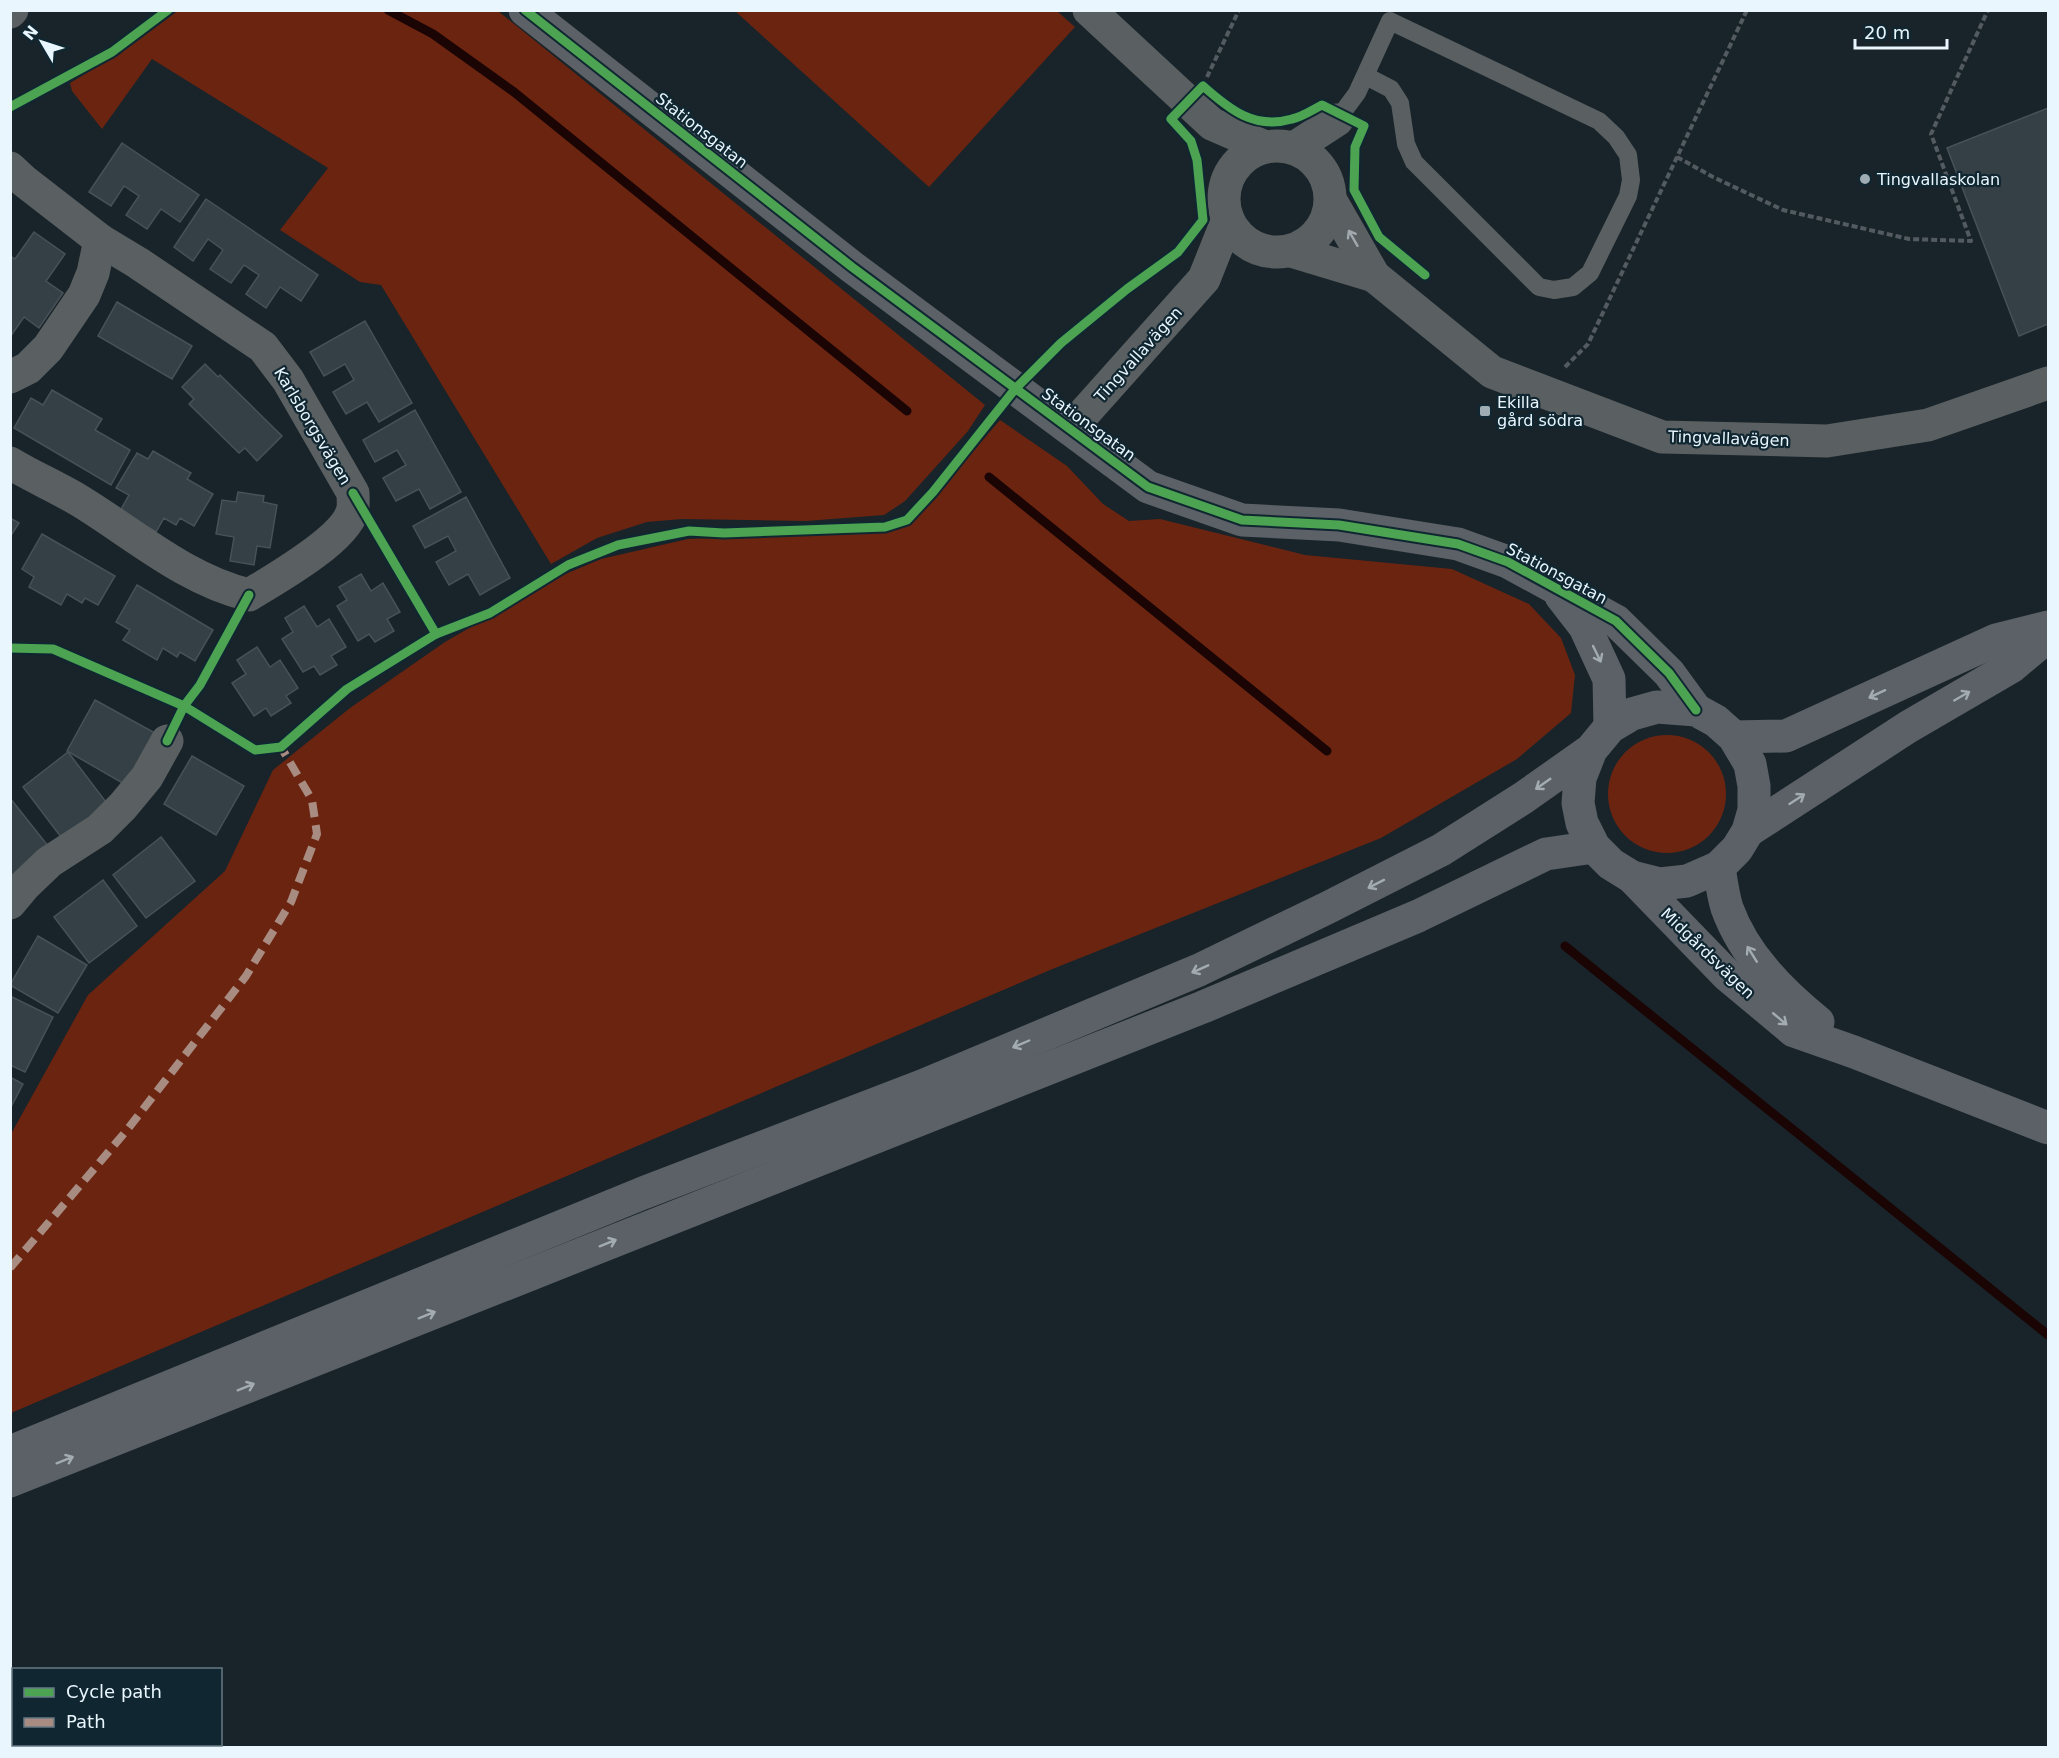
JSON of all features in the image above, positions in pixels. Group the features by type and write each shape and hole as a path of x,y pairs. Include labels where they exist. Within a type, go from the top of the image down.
{"main road":[{"name":"Stationsgatan","path":"525,10 852,267 1148,487 1242,520 1339,525 1458,544 1508,562 1616,621 1669,673 1696,710"},
{"name":"Stationsgatan","path":"1554,587 1585,627 1609,679 1600,738"},
{"path":"1734,737 1786,736 1996,640 2049,627"},
{"path":"1748,831 1908,727 2011,667 2049,636"},
{"path":"10,1452 643,1193 932,1082 1199,969 1328,908 1442,850 1523,798 1600,738 1632,714 1657,707 1696,710 1716,721 1734,737 1750,764 1755,786 1754,810 1748,831 1737,849 1719,867 1687,881 1660,884 1632,877 1611,864 1594,847 1582,823 1578,802 1580,778 1600,738"},
{"path":"10,1481 1203,1007 1418,916 1545,854 1594,847"},
{"name":"Midgårdsvägen","path":"1719,867 1727,907 1761,969 1792,1000 1854,1052"},
{"name":"Midgårdsvägen","path":"1632,877 1727,975 1794,1031 2049,1128"}],"street":[{"path":"1089,10 1195,94 1212,124 1230,173"},
{"path":"1337,120 1279,147 1248,154 1230,173 1224,191 1225,209 1231,226 1243,240 1258,249 1280,251 1374,276"},
{"path":"1322,169 1337,120"},
{"path":"1212,124 1310,157 1322,169 1328,183 1331,201 1374,276"},
{"name":"Karlsborgsvägen","path":"10,168 100,240 263,347 288,380 353,493 352,512 341,529 321,547 292,569 249,595 224,589 201,577 160,554 78,500 10,463"},
{"path":"1204,279 1280,251 1307,244 1319,232 1327,217 1331,201"},
{"path":"1204,279 1228,219"},
{"path":"10,377 28,368 48,348 84,295 93,273 100,240"},
{"name":"Tingvallavägen","path":"1374,276 1492,372 1662,437 1827,441 1928,425 2049,382"},
{"name":"Tingvallavägen","path":"1071,428 1204,279"},
{"path":"10,903 49,862 100,829 123,806 147,777 167,741"}],"lane":[{"path":"1337,120 1357,93 1393,16 1599,121 1616,137 1628,156 1630,180 1628,196 1590,273 1573,287 1554,290 1539,287 1414,162 1406,144 1400,103 1391,89 1366,76"}],"path":[{"path":"1195,94 1239,10"},
{"path":"1562,370 1588,344 1747,10"},
{"path":"1677,157 1783,210 1909,239 1971,241 1931,134 1988,10"}],"shaded area":[{"path":"179,10 498,11 985,405 968,431 905,501 884,515 806,521 682,519 647,522 597,538 551,564 381,285 360,282 280,230 328,168 152,59 102,129 72,91 70,83 118,54"},
{"path":"735,11 1057,11 1075,27 929,187"},
{"path":"1000,420 1067,466 1103,504 1129,521 1160,519 1305,555 1452,569 1529,604 1561,638 1575,675 1571,713 1517,759 1381,838 1050,970 11,1413 11,1134 88,995 225,871 273,770 350,708 445,642 556,578 601,559 688,539 859,533 910,524"},
{"path":"1667,735 1690,739 1709,752 1722,771 1726,794 1722,817 1709,836 1690,849 1667,853 1644,849 1625,836 1612,817 1608,794 1612,771 1625,752 1644,739"}],"building":[{"path":"2048,108 2048,324 2019,336 1947,148"},
{"path":"122,143 199,195 180,222 161,209 147,229 126,215 139,196 124,186 111,206 89,192"},
{"path":"206,199 318,275 301,301 280,287 266,308 246,294 259,275 244,265 231,283 210,269 223,250 208,239 193,261 174,247"},
{"path":"34,232 65,254 46,281 63,293 39,328 24,317 10,337 10,256 15,259"},
{"path":"117,302 192,346 172,379 98,336"},
{"path":"365,321 412,403 379,422 367,402 346,414 333,392 354,380 345,364 324,376 310,352"},
{"path":"205,364 218,377 220,375 282,436 257,461 245,448 239,453 189,404 194,399 182,387"},
{"path":"52,390 102,419 95,430 130,450 111,485 14,428 31,398 43,405"},
{"path":"415,410 461,492 430,509 419,489 396,501 383,478 406,465 397,450 375,462 363,440"},
{"path":"153,451 191,473 187,479 213,494 194,526 180,518 176,525 164,518 156,532 120,511 129,495 116,488 137,453 148,459"},
{"path":"238,492 264,496 263,502 277,505 270,548 257,546 254,565 230,561 234,537 216,534 222,500 236,502"},
{"path":"466,497 510,578 480,595 468,574 449,585 436,562 456,551 448,536 425,548 413,526"},
{"path":"10,518 19,523 10,537"},
{"path":"42,534 115,576 98,605 85,598 82,603 67,594 61,605 29,587 34,577 22,569"},
{"path":"361,574 371,591 383,583 400,612 387,619 394,631 375,642 369,634 358,641 337,606 347,600 339,587"},
{"path":"137,585 213,630 195,661 180,652 177,657 163,648 157,660 123,640 130,630 116,622"},
{"path":"304,606 317,627 329,619 346,647 331,656 337,665 320,675 314,666 303,672 282,639 293,632 285,618"},
{"path":"257,647 270,667 280,660 298,688 286,696 291,703 271,716 266,708 254,716 232,683 246,674 237,660"},
{"path":"95,700 155,733 126,785 67,751"},
{"path":"68,752 109,806 64,841 23,787"},
{"path":"192,756 244,786 216,835 164,804"},
{"path":"10,798 49,847 10,877"},
{"path":"161,837 195,881 146,918 113,875"},
{"path":"103,880 137,926 89,963 54,917"},
{"path":"38,936 87,965 58,1013 10,985"},
{"path":"10,996 53,1017 25,1072 10,1065"},
{"path":"10,1077 23,1084 10,1109"}],"waterway":[{"path":"388,10 433,34 514,92 907,411"},
{"path":"989,477 1327,751"},
{"path":"1565,946 2048,1335"}],"marked path":[{"path":"10,1268 127,1130 246,976 291,902 317,834 312,800 281,747"}],"cycle path":[{"path":"10,107 112,52 168,10"},
{"path":"525,10 852,267 1148,487 1242,520 1339,525 1458,544 1508,562 1616,621 1669,673 1696,710"},
{"path":"10,648 53,649 184,706 255,750 281,747 347,689 436,634 490,613 568,565 618,545 689,531 724,533 885,527 907,520 933,492 1015,389 1061,343 1127,289 1178,252 1203,220 1197,160 1191,141 1171,119 1203,86 1243,115 1266,122 1292,119 1322,105 1364,126 1355,147 1354,190 1379,237 1425,275"},
{"path":"353,493 436,634"},
{"path":"167,741 184,706 200,685 249,595"}],"place":[{"name":"Tingvallaskolan","path":"1865,179"},
{"name":"Ekilla gård södra","path":"1485,411"}]}
